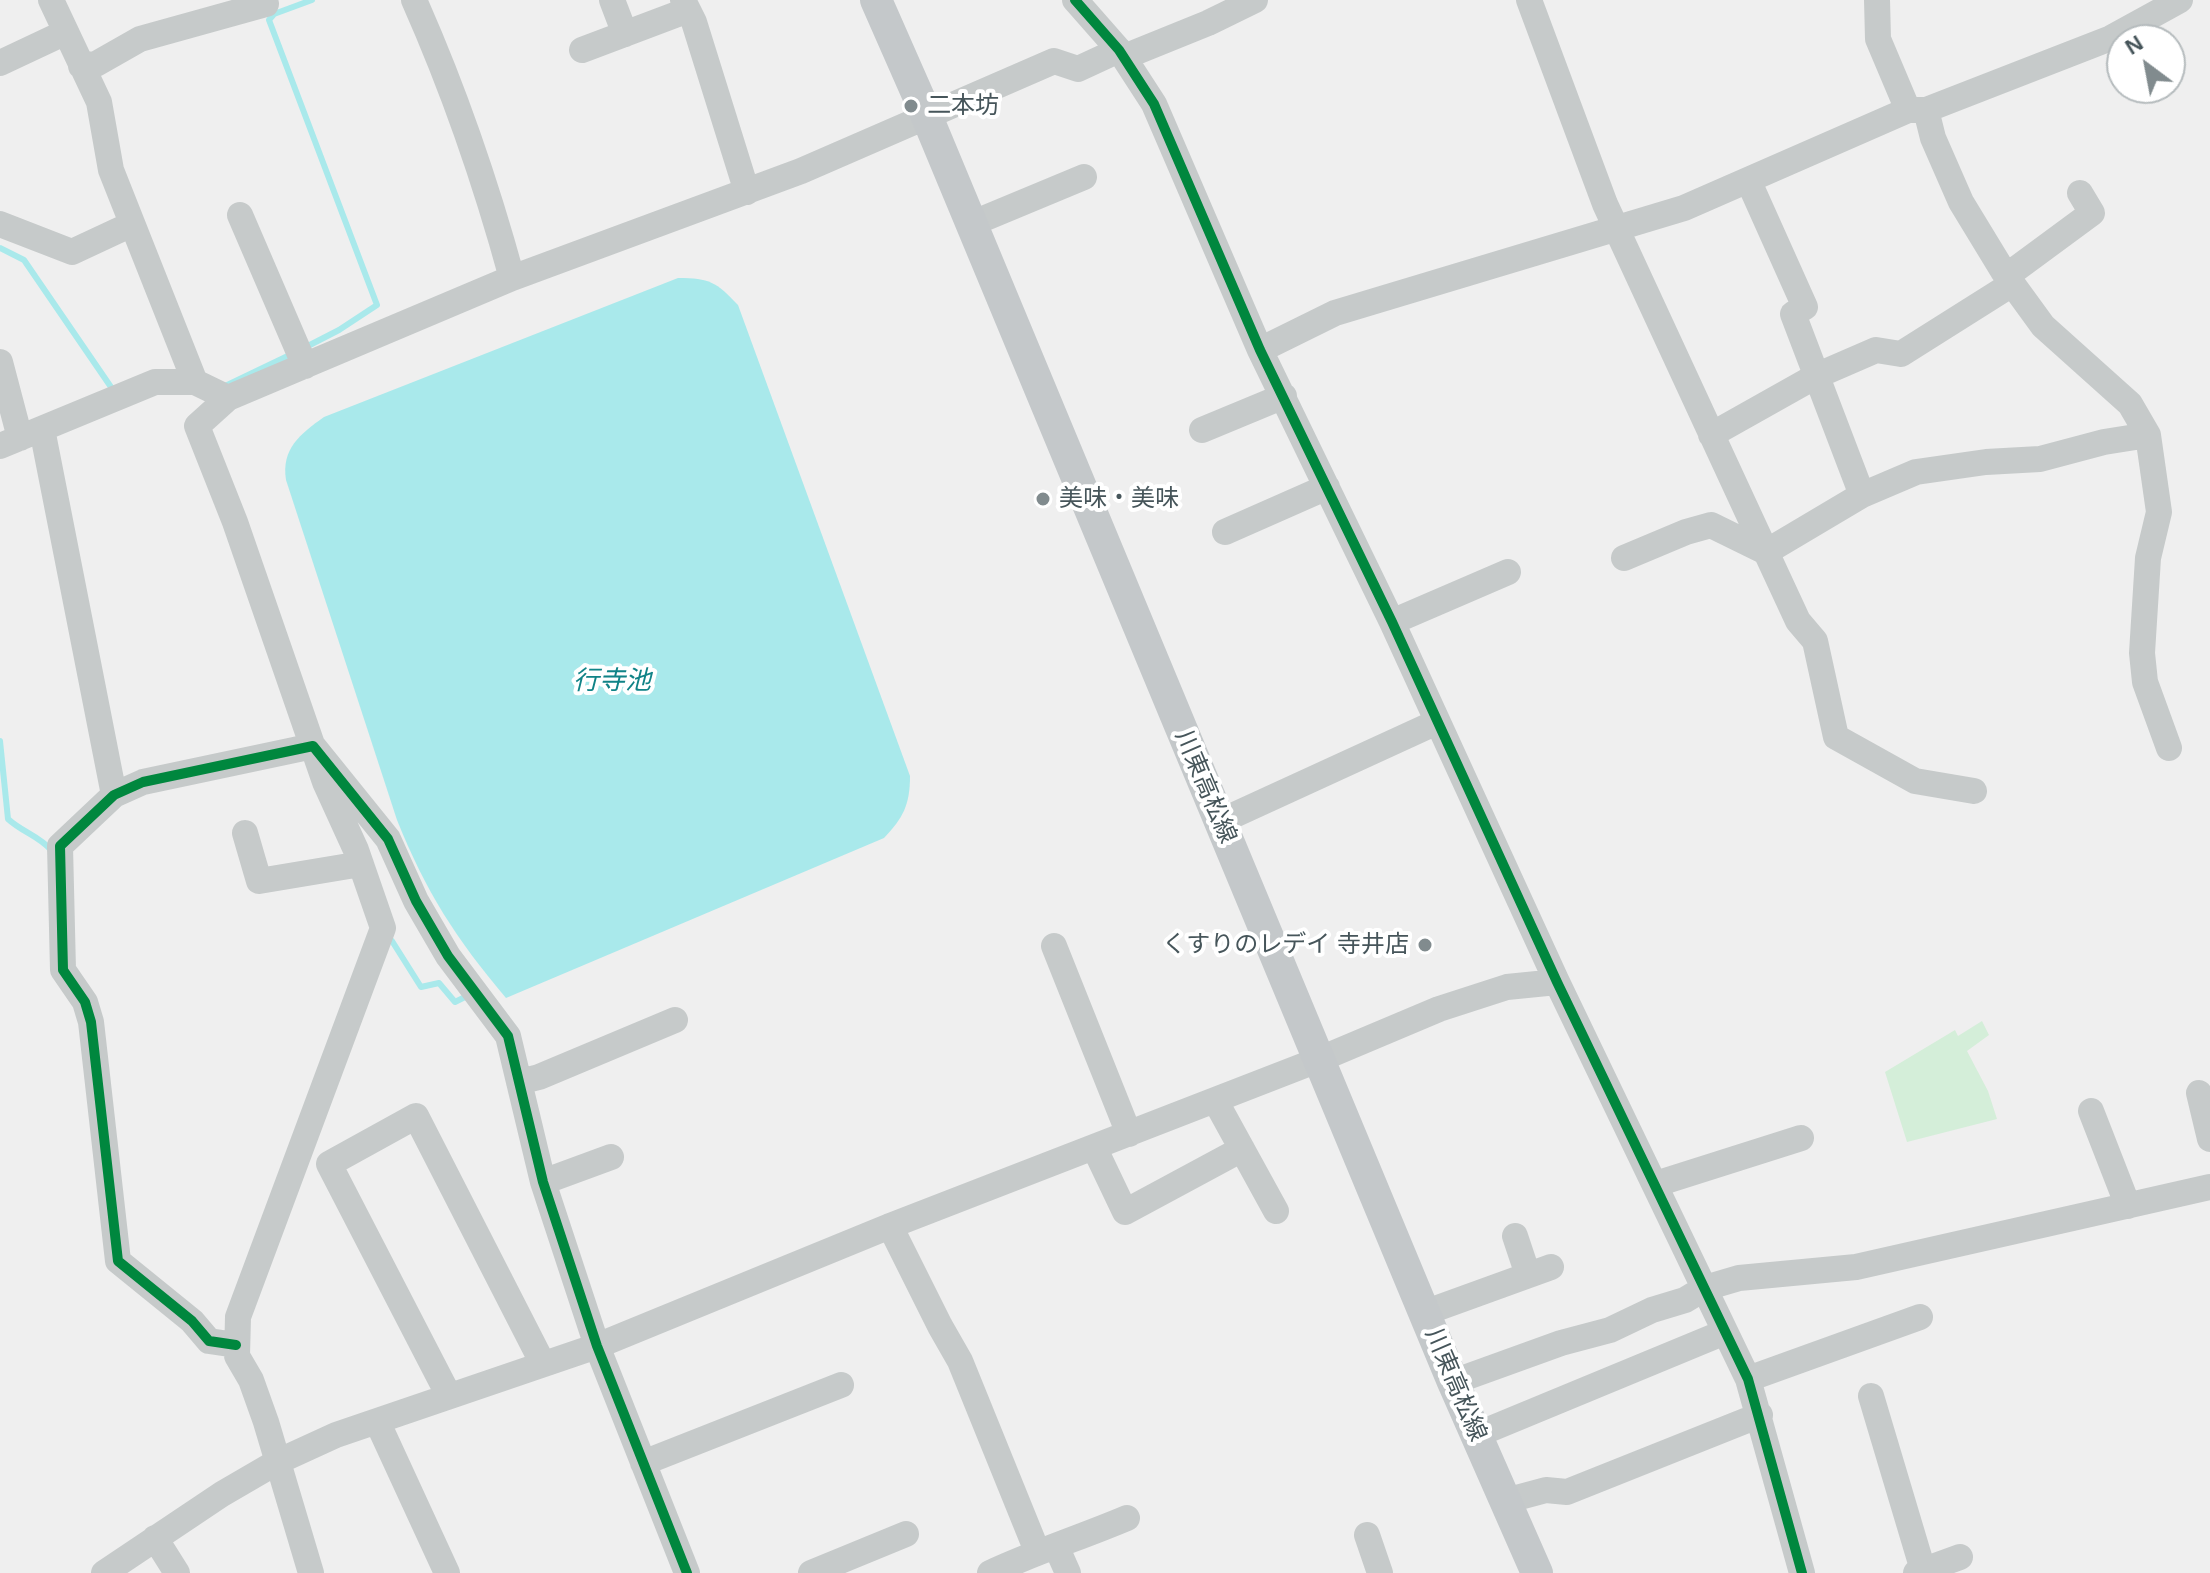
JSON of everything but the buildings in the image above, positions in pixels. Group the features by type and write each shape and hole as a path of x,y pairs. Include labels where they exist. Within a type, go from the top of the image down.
{"main road":[{"name":"川東高松線","path":"876,0 927,115 1424,1313 1537,1573"}],"street":[{"path":"52,0 99,102 111,170 132,224 213,391"},
{"path":"414,0 446,71 493,210 512,278"},
{"path":"612,0 625,34"},
{"path":"1075,0 1121,54 1154,104 1214,237 1260,350 1392,622 1557,982 1748,1379 1802,1573"},
{"path":"21,438 155,382 213,391 747,192 1054,61 1078,69 1208,23 1255,0"},
{"path":"1529,0 1605,204 1798,621 1815,641 1836,737 1915,781 1974,791"},
{"path":"1877,0 1878,39 1933,138 1961,202 2043,326 2130,404 2148,435 2159,512 2148,558 2142,653 2145,682 2169,748"},
{"path":"1260,350 1335,313 1684,208 1917,110 2111,38 2180,0"},
{"path":"81,66 96,64 140,39 266,4"},
{"path":"582,50 625,34 685,5 708,63 747,192"},
{"path":"0,63 66,32"},
{"path":"971,224 1084,177"},
{"path":"1749,182 1805,307 1793,314 1862,495"},
{"path":"1711,435 1816,376 1876,350 1901,354 2092,213 2080,193"},
{"path":"240,215 301,357"},
{"path":"0,224 72,252 132,224"},
{"path":"0,362 114,795"},
{"path":"213,391 197,426 235,522 325,782 361,864 383,928 238,1317 237,1356 251,1380 266,1422 311,1573"},
{"path":"1202,430 1284,396"},
{"path":"1766,552 1862,495 1916,472 1986,462 2040,459 2104,442 2148,435"},
{"path":"1225,532 1327,487"},
{"path":"1624,558 1711,525 1766,552"},
{"path":"1392,622 1508,572"},
{"path":"1219,822 1437,722"},
{"path":"236,1345 209,1341 192,1321 118,1261 91,1022 85,1002 63,970 60,846 114,795 143,782 313,746"},
{"path":"313,746 388,839 416,901 448,956 508,1036 543,1182 597,1346 687,1573"},
{"path":"245,833 259,881 361,864"},
{"path":"1054,946 1129,1134"},
{"path":"104,1573 222,1494 277,1462 336,1435 597,1346 890,1226 1318,1060 1439,1009 1507,987 1557,982"},
{"path":"519,1082 539,1077 675,1020"},
{"path":"2199,1093 2210,1139"},
{"path":"1215,1100 1276,1211"},
{"path":"2091,1111 2128,1206"},
{"path":"449,1396 329,1164 416,1116 543,1364"},
{"path":"1656,1184 1801,1138"},
{"path":"1094,1147 1125,1212 1242,1149"},
{"path":"543,1182 611,1157"},
{"path":"1453,1382 1561,1343 1610,1330 1652,1310 1685,1300 1705,1288 1739,1278 1856,1267 2210,1187"},
{"path":"890,1226 960,1361 1047,1549 1068,1573"},
{"path":"1424,1313 1540,1271 1515,1236"},
{"path":"1748,1379 1920,1317"},
{"path":"1476,1435 1725,1332"},
{"path":"643,1463 841,1385"},
{"path":"1871,1396 1919,1571 1960,1557"},
{"path":"1505,1501 1546,1490 1567,1492 1760,1415"},
{"path":"377,1421 447,1573"},
{"path":"990,1573 1127,1518"},
{"path":"811,1573 906,1534"},
{"path":"1367,1535 1380,1573"},
{"path":"155,1538 177,1573"}],"green space":[{"path":"1982,1021 1989,1035 1967,1051 1988,1091 1997,1119 1907,1142 1885,1072 1955,1030 1958,1036"}],"water":[{"name":"行寺池","path":"678,278 712,283 738,305 910,776 909,795 901,817 884,838 506,998 444,914 419,870 397,820 286,480 286,459 300,436 324,417"}],"waterway":[{"path":"304,348 377,305 269,20 274,14 312,0"},
{"path":"0,248 24,260 113,390"},
{"path":"221,388 294,353"},
{"path":"0,741 8,819 51,850"},
{"path":"392,941 421,987 439,983 455,1002 469,995"}],"cycle path":[{"path":"1075,0 1119,50 1154,104 1260,350 1392,622 1557,982 1748,1379 1802,1573"},
{"path":"236,1345 209,1341 192,1321 118,1261 91,1022 85,1002 63,970 60,846 114,795 143,782 313,746 388,839 416,901 448,956 508,1036 543,1182 597,1346 687,1573"}],"place":[{"name":"二本坊","path":"911,106"},
{"name":"美味・美味","path":"1043,499"},
{"name":"くすりのレデイ 寺井店","path":"1425,945"}]}
